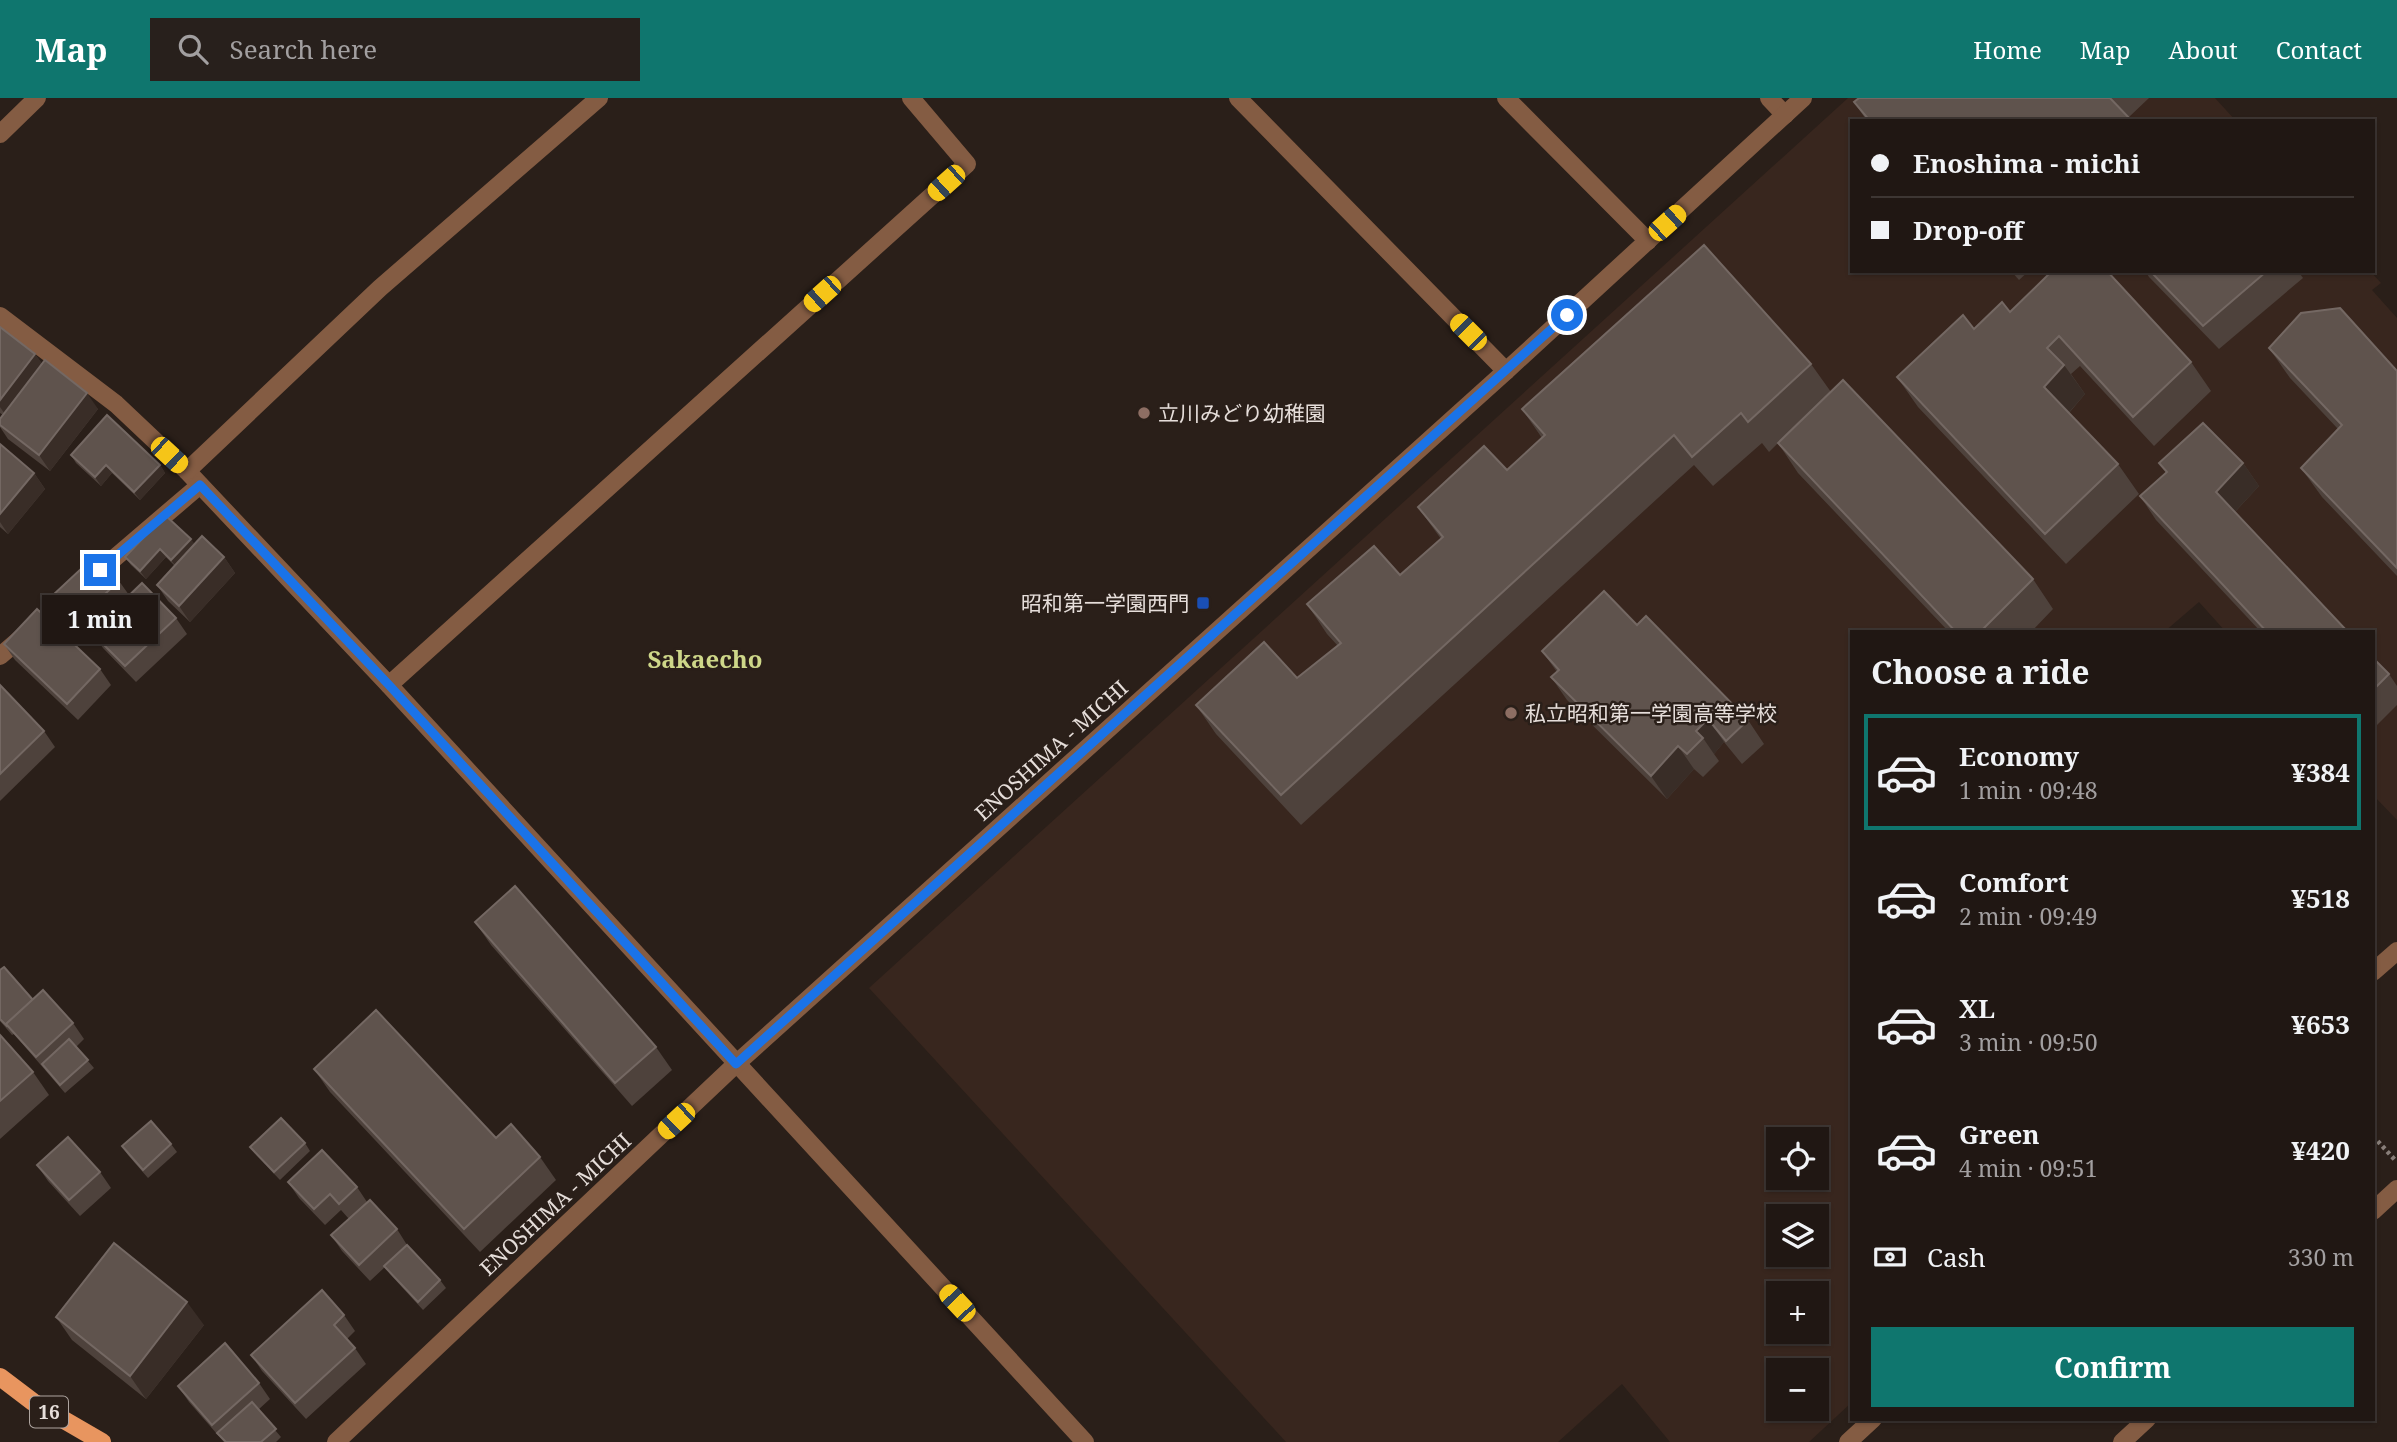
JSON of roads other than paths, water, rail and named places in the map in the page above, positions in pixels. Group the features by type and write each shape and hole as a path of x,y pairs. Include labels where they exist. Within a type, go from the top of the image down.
{"main road":[{"name":"16","path":"0,1377 33,1402 102,1442"}],"street":[{"path":"0,134 37,98"},
{"path":"187,471 380,288 599,98"},
{"path":"389,685 967,164 911,98"},
{"path":"1238,98 1506,371"},
{"path":"1506,98 1648,240"},
{"path":"1769,98 1785,115"},
{"name":"ENOSHIMA - MICHI","path":"336,1442 736,1064 1506,371 1803,98"},
{"path":"0,316 116,404 187,471 389,685 1085,1442"},
{"path":"0,656 200,485"},
{"path":"2375,970 2397,951"},
{"path":"2375,1209 2397,1189"},
{"path":"1848,1442 1871,1421"},
{"path":"2122,1442 2145,1421"}],"place":[{"name":"立川みどり幼稚園","path":"1144,413"},
{"name":"昭和第一学園西門","path":"1203,603"},
{"name":"私立昭和第一学園高等学校","path":"1511,713"}],"district":[{"name":"Sakaecho","path":"705,658"}]}
